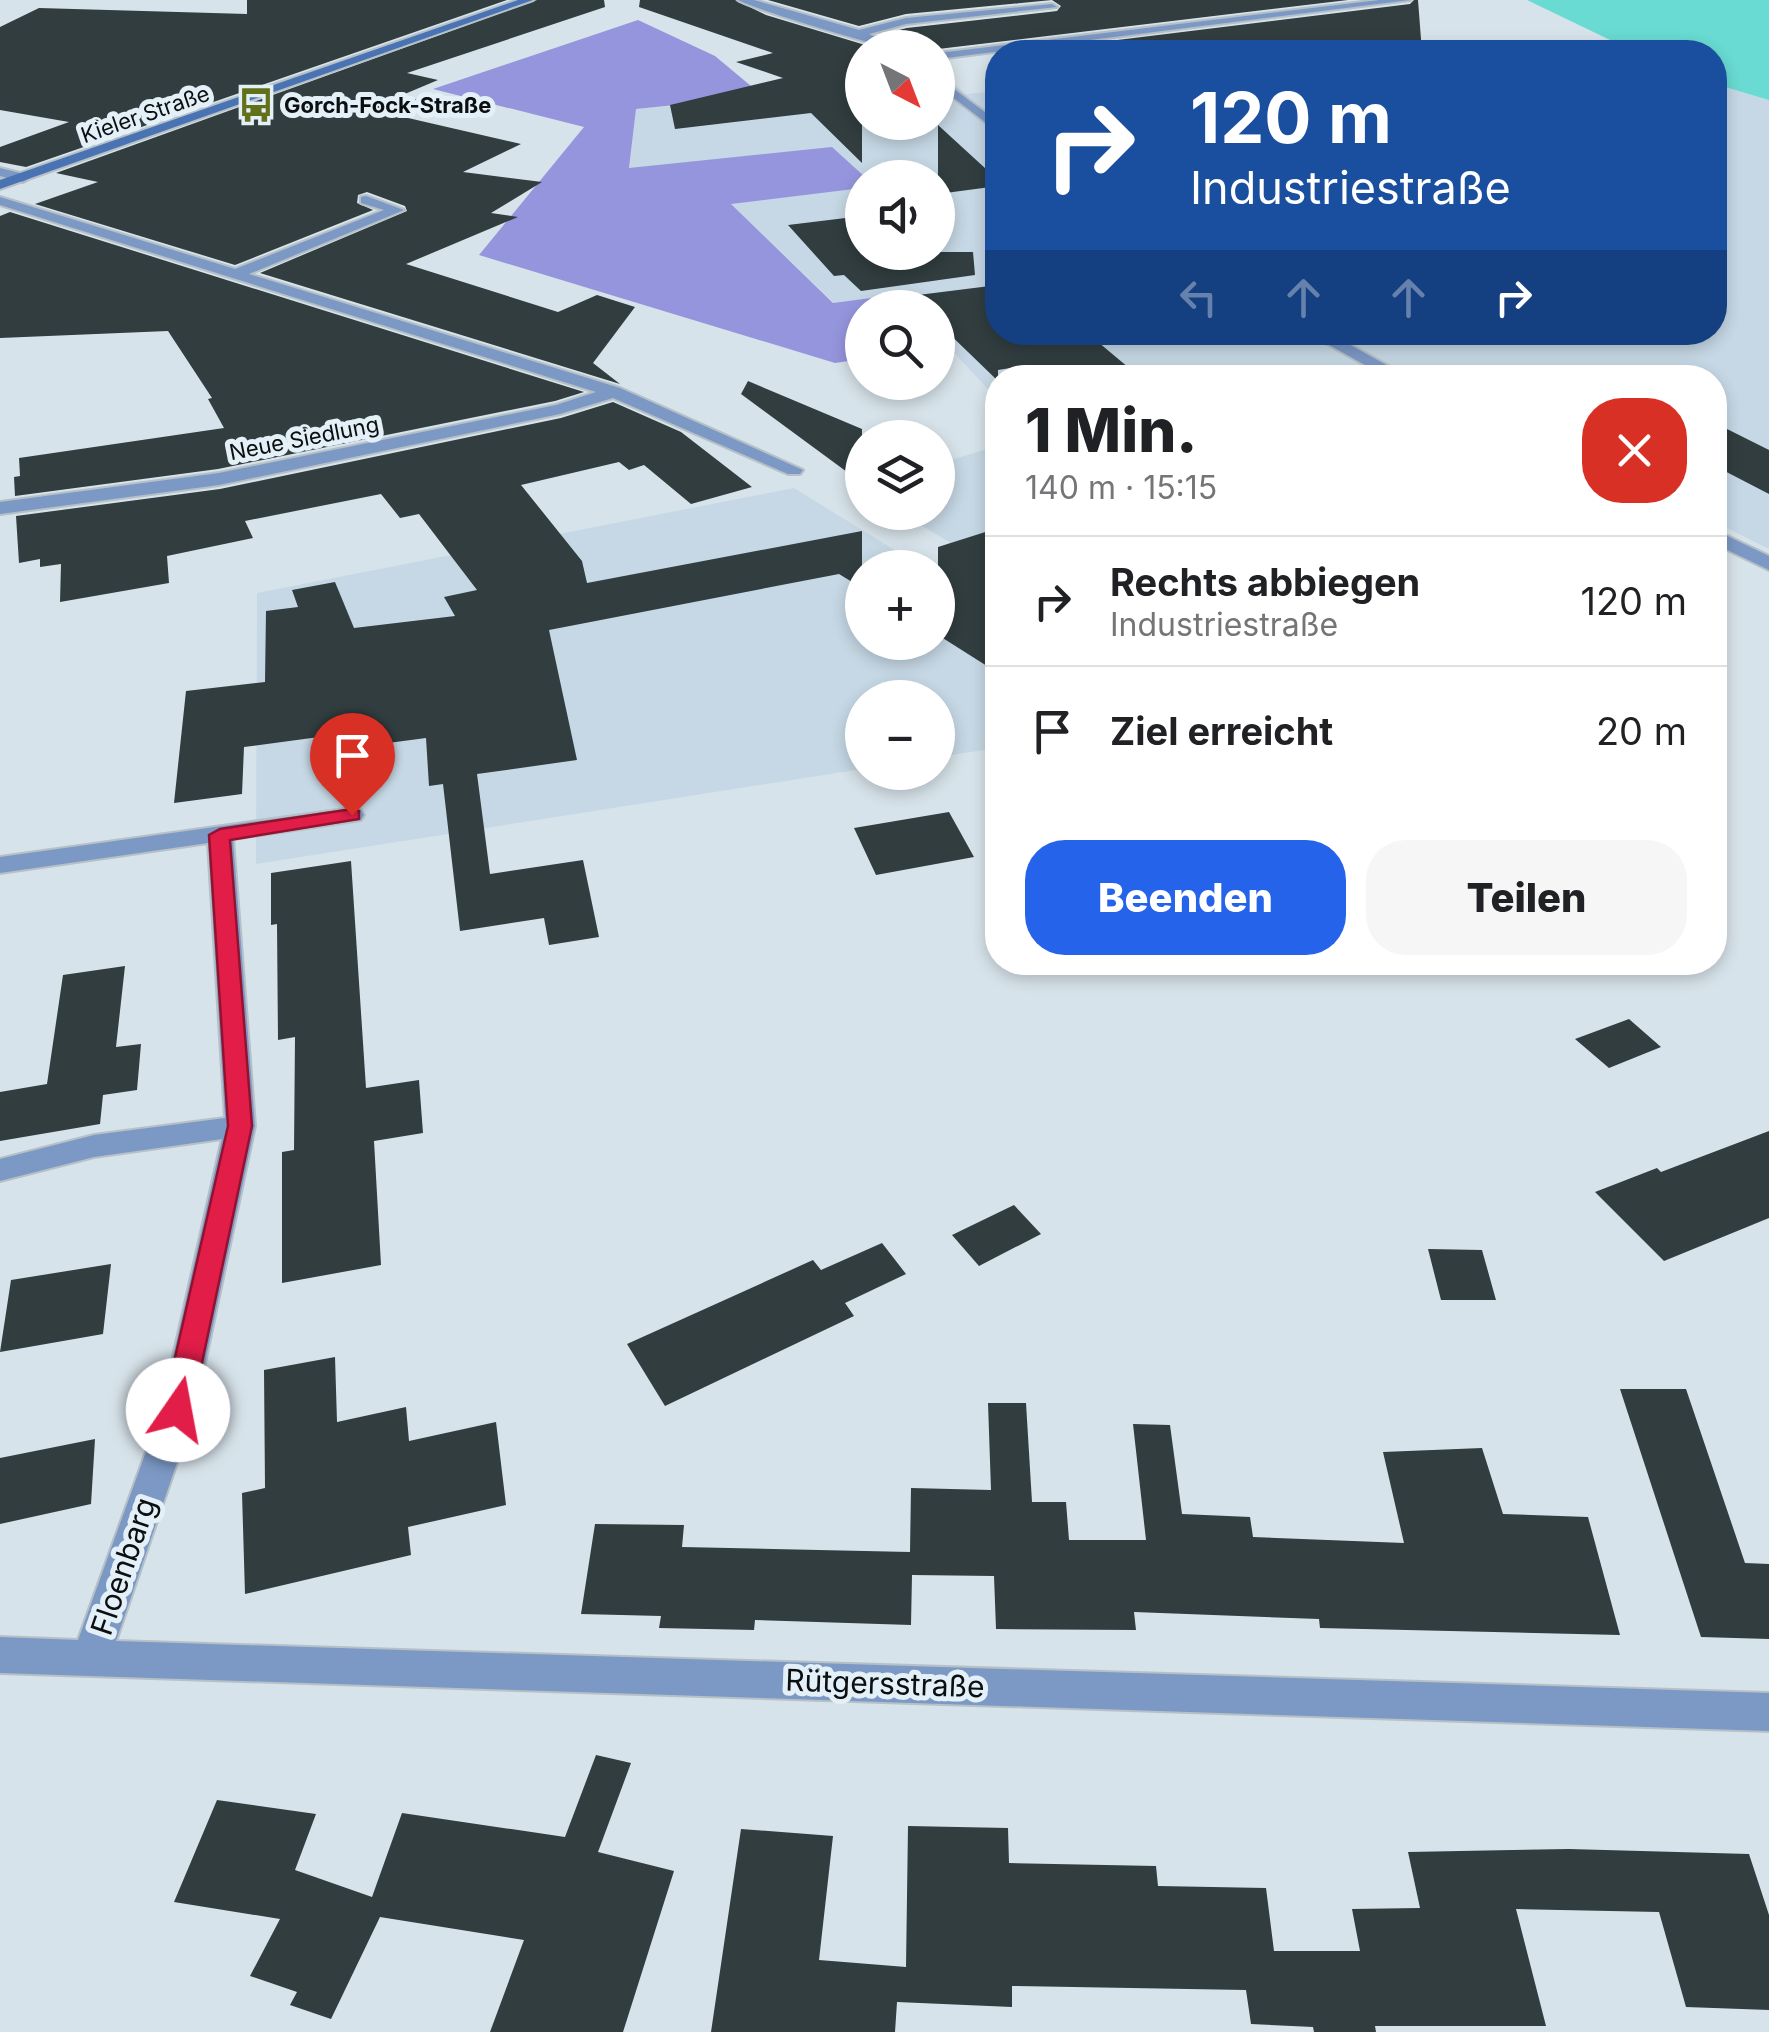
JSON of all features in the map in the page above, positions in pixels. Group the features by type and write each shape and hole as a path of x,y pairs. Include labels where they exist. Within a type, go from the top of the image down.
{"main road":[{"name":"Kieler Straße","path":"0,185 528,0"}],"street":[{"path":"745,0 850,30"},
{"path":"1071,40 1405,0"},
{"path":"872,30 906,21 1052,7"},
{"path":"955,54 985,50"},
{"path":"955,94 985,118"},
{"path":"0,172 24,178"},
{"path":"233,274 398,210 366,200"},
{"path":"0,201 614,392 794,470"},
{"path":"1339,345 1377,365"},
{"name":"Neue Siedlung","path":"0,508 220,478 560,410 614,392"},
{"path":"1727,542 1769,564"},
{"path":"0,865 352,815"},
{"name":"Floenbarg","path":"91,1656 178,1410 240,1126 220,835"},
{"path":"0,1170 94,1146 240,1126"},
{"name":"Rütgersstraße","path":"0,1655 1769,1712"}],"shaded area":[{"path":"1527,0 1769,0 1769,100 1727,88 1727,40 1610,40"},
{"path":"638,20 715,56 763,96 636,109 629,168 832,147 846,160 845,190 731,204 833,303 845,301 845,362 835,363 479,255 584,127 433,89"},
{"path":"955,85 966,94 985,92 985,345 1727,345 1727,88 1769,100 1769,549 1727,528 1727,365 985,365 985,386 955,353 955,290 845,290 845,302 834,303 730,203 845,190 845,270 955,270 955,160 846,160 832,148 629,169 636,109 845,91 845,140 955,140"},
{"path":"985,450 985,564 929,530 955,530 955,459"},
{"path":"794,488 845,519 845,530 862,530 894,550 845,550 845,660 955,660 955,588 985,607 985,750 955,754 955,680 845,680 845,772 256,864 257,593"}],"building":[{"path":"247,0 507,0 26,167 0,162 0,147 69,122 0,110 0,27 39,8 247,14"},
{"path":"537,0 604,0 605,7 407,73 438,80 400,96 418,100 382,112 521,144 463,172 542,182 491,213 518,217 406,264 558,312 597,295 635,307 593,363 620,384 260,273 407,211 405,206 367,192 358,195 357,203 373,210 235,265 35,204 98,182 56,173"},
{"path":"640,0 735,0 766,15 845,39 845,140 862,140 862,160 811,113 675,129 670,105 783,78 736,62 773,53 639,7"},
{"path":"768,0 1052,0 906,14 859,26"},
{"path":"1052,0 1348,0 1013,40 985,40 985,43 955,47 955,30 899,30 1057,11 1061,6"},
{"path":"1418,0 1421,40 1118,40"},
{"path":"938,140 954,140 985,168 985,188 955,192 955,160 938,160"},
{"path":"10,212 584,392 218,469 15,496 19,458 224,428 208,399 212,398 168,331 0,338 0,216"},
{"path":"845,218 845,270 955,270 955,252 973,252 975,275 860,290 844,275 834,276 788,225"},
{"path":"985,287 985,345 1102,345 1125,365 985,365 985,368 955,339 955,290"},
{"path":"748,381 845,422 845,470 741,394"},
{"path":"613,402 681,432 752,487 691,504 644,465 629,470 619,462 521,485 582,561 587,583 862,531 862,550 845,550 845,578 839,574 549,630 577,760 477,774 490,874 583,860 599,937 549,945 544,918 460,931 443,784 429,786 426,738 335,750 334,735 244,747 242,794 174,803 186,691 265,682 266,611 298,607 292,590 335,582 354,628 455,616 444,597 477,590 419,514 400,518 381,494 245,521 253,538 167,556 169,583 60,602 61,564 40,567 40,559 19,563 16,516 220,489 561,418"},
{"path":"1727,429 1769,450 1769,494 1727,472"},
{"path":"985,532 985,665 955,646 955,550 938,550"},
{"path":"949,812 974,857 876,875 854,828"},
{"path":"351,861 366,1088 419,1080 423,1133 374,1141 381,1265 282,1283 282,1152 294,1150 295,1037 278,1040 277,924 271,925 271,873"},
{"path":"125,966 116,1047 141,1044 137,1090 103,1095 100,1124 0,1141 0,1092 47,1084 63,975"},
{"path":"1629,1019 1661,1047 1609,1068 1575,1039"},
{"path":"1769,1131 1769,1218 1664,1261 1595,1192 1657,1168 1661,1172"},
{"path":"1014,1205 1041,1234 979,1266 952,1235"},
{"path":"882,1243 906,1274 845,1303 854,1316 665,1406 627,1344 813,1260 821,1270"},
{"path":"1428,1249 1482,1250 1496,1300 1441,1300"},
{"path":"111,1264 103,1334 0,1352 11,1280"},
{"path":"335,1357 337,1422 406,1407 409,1441 496,1422 506,1505 408,1527 411,1555 245,1594 242,1493 265,1488 264,1370"},
{"path":"1620,1389 1686,1389 1745,1563 1769,1564 1769,1639 1701,1637"},
{"path":"988,1403 1026,1403 1032,1502 1066,1502 1069,1540 1146,1540 1133,1424 1170,1425 1182,1514 1250,1517 1253,1537 1404,1543 1383,1452 1482,1448 1503,1514 1588,1517 1620,1635 1320,1628 1319,1619 1134,1612 1136,1630 996,1629 994,1576 912,1575 911,1625 755,1620 754,1630 659,1628 661,1616 581,1614 595,1524 684,1525 682,1547 910,1552 911,1488 991,1490"},
{"path":"95,1439 91,1504 0,1524 0,1458"},
{"path":"596,1755 631,1763 598,1852 674,1871 623,2032 490,2032 524,1940 380,1917 331,2019 290,2005 297,1992 250,1976 280,1919 174,1902 217,1800 316,1814 295,1870 372,1897 402,1813 565,1837"},
{"path":"908,1826 1008,1828 1009,1863 1156,1866 1158,1886 1266,1888 1274,1951 1360,1951 1352,1909 1420,1908 1408,1852 1569,1849 1749,1854 1769,1915 1769,2010 1686,2007 1659,1912 1516,1909 1546,2026 1375,2026 1376,2032 1314,2032 1313,2027 1251,2024 1246,1990 1012,1986 1012,2007 897,2002 895,2032 711,2032 741,1829 833,1836 819,1960 906,1967"}],"place":[{"name":"Gorch-Fock-Straße","path":"256,105"}],"route":[{"path":"178,1410 240,1126 220,835 352,815"}]}
